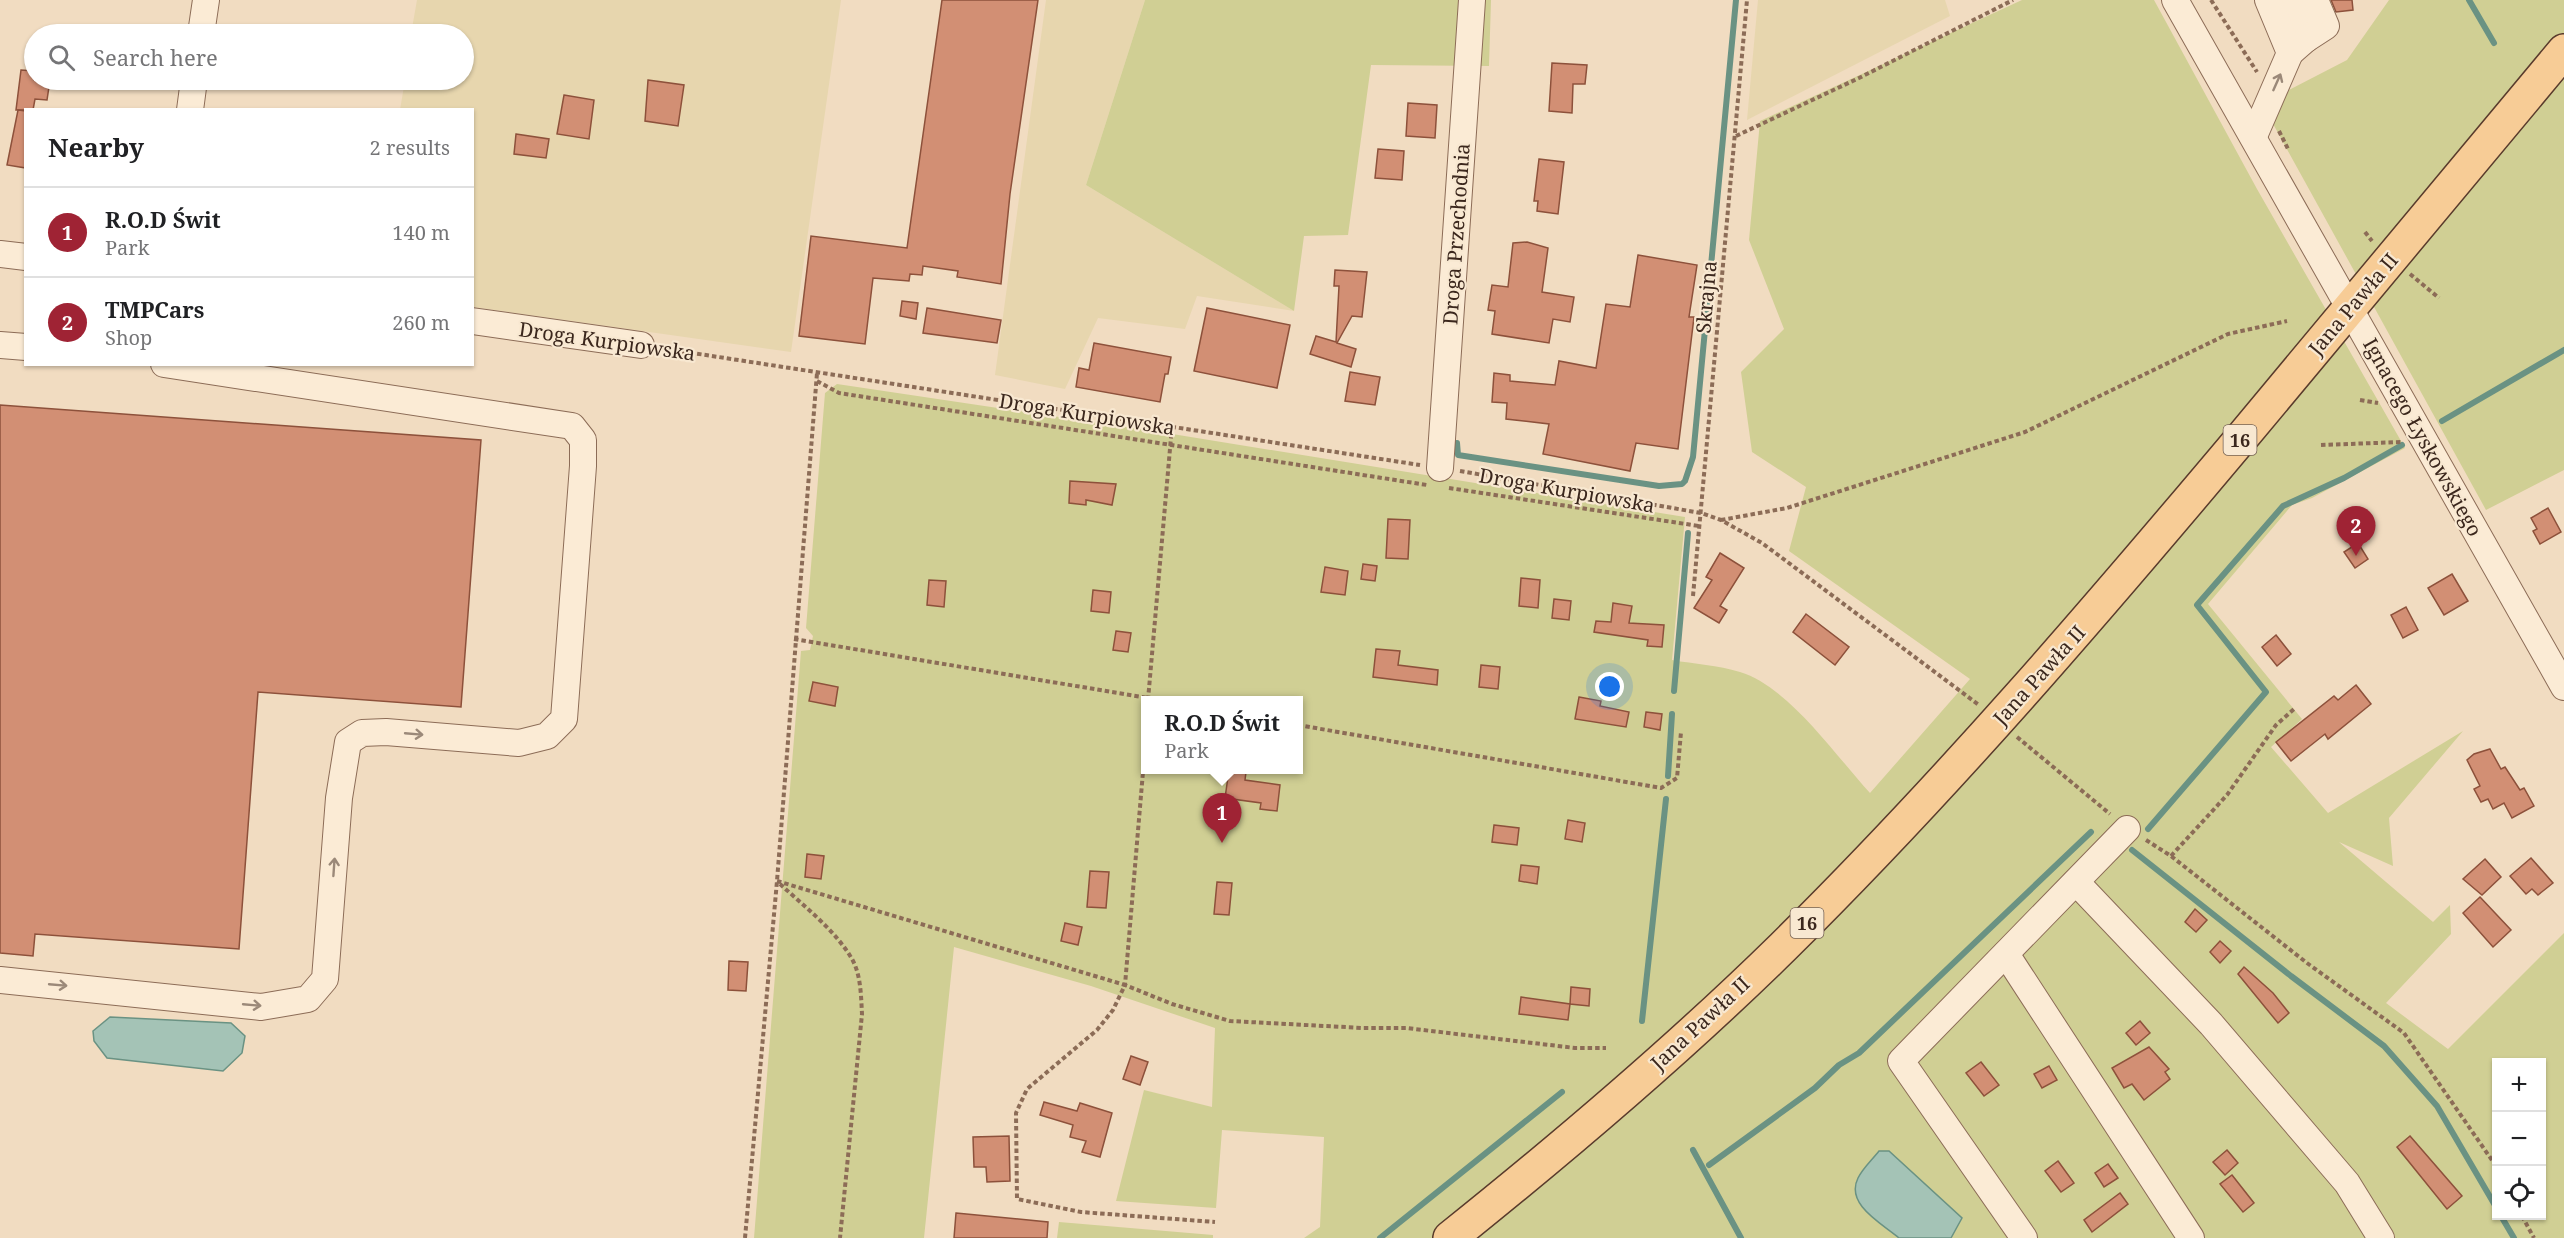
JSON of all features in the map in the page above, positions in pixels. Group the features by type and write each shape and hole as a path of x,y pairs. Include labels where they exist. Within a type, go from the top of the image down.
{"main road":[{"name":"Jana Pawła II","path":"1450,1238 1624,1094 1726,1001 1838,892 2032,685 2564,51"}],"street":[{"path":"202,24 206,0"},
{"name":"Droga Przechodnia","path":"1440,468 1472,0"},
{"path":"2268,0 2298,46"},
{"path":"2290,0 2298,46"},
{"path":"2254,136 2298,46 2326,26 2315,0"},
{"name":"Ignacego Łyskowskiego","path":"2180,1 2350,307 2557,663 2564,687"},
{"path":"190,108 193,90"},
{"path":"0,254 24,257"},
{"name":"Droga Kurpiowska","path":"474,321 641,345"},
{"path":"0,345 24,347"},
{"path":"0,980 261,1006 308,999 325,979 339,798 348,742 362,733 386,732 519,743 547,736 564,719 583,466 583,440 572,426 177,366"},
{"path":"2021,1237 1901,1061 2127,829"},
{"path":"2076,882 2211,1024 2332,1165 2347,1183 2381,1238"},
{"path":"2006,954 2191,1238"}],"path":[{"name":"Skrajna","path":"1693,596 1747,0"},
{"path":"1735,136 1859,78 2013,0"},
{"path":"2365,232 2375,244"},
{"path":"2402,268 2439,298"},
{"path":"1721,520 1787,508 2025,432 2228,334 2287,321"},
{"name":"Droga Kurpiowska","path":"641,345 1440,468 1701,513 1721,520 1762,543 1977,703"},
{"path":"745,1238 777,881 794,639 817,373"},
{"path":"817,381 839,393 1699,526"},
{"path":"1148,696 1172,426"},
{"path":"2321,445 2404,442"},
{"path":"794,639 1141,699"},
{"path":"2171,856 2227,795 2276,725 2294,709"},
{"path":"1303,726 1661,788 1677,778 1681,732"},
{"path":"2048,762 2127,829 2171,856 2307,963 2404,1033 2492,1160"},
{"path":"1143,774 1125,985 1113,1010 1097,1030 1028,1089 1016,1113 1017,1199 1081,1212 1215,1222"},
{"path":"777,881 1125,985 1172,1004 1230,1021 1406,1028 1575,1048 1606,1048"},
{"path":"777,881 829,931 852,959 860,985 862,1014 840,1238"},
{"path":"2525,1220 2534,1238"}],"shaded area":[{"path":"417,0 841,0 791,352 474,307 474,108 400,108 403,90 474,90 474,24 413,24"},
{"path":"1046,0 1145,0 1086,185 1294,311 1197,296 1185,329 1098,318 1065,389 995,375"},
{"path":"1145,0 1491,0 1489,66 1371,65 1348,235 1304,236 1294,311 1086,185"},
{"path":"1758,0 1945,0 1950,16 1747,120"},
{"path":"2022,0 2154,0 2257,189 2405,448 2312,498 2292,505 2208,604 2302,719 2271,747 2328,813 2463,731 2389,818 2393,866 2339,842 2433,922 2450,905 2451,934 2386,1003 2448,1049 2564,933 2564,1238 1304,1238 1320,1227 1324,1137 1222,1130 1216,1208 1116,1201 1144,1090 1212,1107 1215,1028 1091,986 954,947 924,1238 754,1238 801,651 810,650 813,636 806,628 825,393 837,384 1160,432 1685,517 1672,660 1740,672 1776,692 1810,724 1870,793 1970,679 1789,551 1806,487 1752,452 1741,372 1784,329 1749,240 1760,121"},
{"path":"2389,0 2564,0 2564,470 2486,510 2272,122 2285,92 2347,60"},
{"path":"110,1017 231,1023 245,1036 242,1053 223,1071 107,1058 94,1041 93,1031"},
{"path":"1879,1151 1889,1151 1962,1218 1951,1238 1899,1238 1867,1212 1856,1196 1855,1187 1865,1167"},
{"path":"1059,1222 1213,1235 1213,1238 1057,1238"}],"building":[{"path":"942,0 1038,0 1010,194 1001,284 957,277 958,271 923,266 922,275 910,274 909,281 873,278 865,344 799,336 811,236 907,248"},
{"path":"2331,0 2352,0 2353,10 2336,12"},
{"path":"1552,63 1587,65 1585,84 1573,84 1572,113 1549,111"},
{"path":"21,70 24,70 24,90 48,90 47,100 35,99 33,108 16,110"},
{"path":"648,80 684,85 678,126 645,121"},
{"path":"564,95 594,100 589,139 557,134"},
{"path":"1408,103 1437,105 1435,138 1406,136"},
{"path":"18,110 24,111 24,168 7,165"},
{"path":"516,134 549,139 546,158 514,154"},
{"path":"1378,149 1404,151 1402,180 1375,178"},
{"path":"1539,159 1564,162 1558,214 1537,211 1538,201 1534,201"},
{"path":"1527,242 1548,248 1542,292 1574,297 1570,322 1553,319 1549,343 1492,334 1495,311 1488,310 1492,285 1508,287 1513,243"},
{"path":"1638,255 1697,265 1689,317 1694,317 1678,449 1636,443 1630,471 1543,454 1549,424 1506,419 1507,403 1492,402 1494,373 1510,375 1510,381 1555,385 1559,361 1596,368 1606,304 1630,307"},
{"path":"1335,270 1367,272 1362,317 1352,316 1337,343 1356,349 1351,367 1310,354 1316,336 1336,342 1339,286 1334,286"},
{"path":"902,301 918,303 916,319 900,316"},
{"path":"927,308 1001,320 997,343 923,333"},
{"path":"1207,308 1290,325 1277,388 1194,371"},
{"path":"1094,343 1171,357 1160,402 1076,387 1079,368 1089,370"},
{"path":"1350,372 1380,377 1375,405 1345,401"},
{"path":"0,405 481,440 461,707 258,692 239,949 35,934 33,956 0,953"},
{"path":"1070,481 1116,484 1112,505 1086,500 1086,505 1069,503"},
{"path":"2548,508 2561,532 2540,544 2533,531 2537,529 2531,518"},
{"path":"1388,519 1410,520 1408,559 1386,558"},
{"path":"2358,543 2368,559 2355,568 2344,552"},
{"path":"1720,553 1744,568 1720,606 1727,610 1719,623 1694,608 1712,580 1706,577"},
{"path":"1363,564 1377,566 1375,581 1361,579"},
{"path":"1325,567 1348,571 1345,595 1321,592"},
{"path":"2452,574 2468,601 2444,615 2428,588"},
{"path":"1521,578 1540,580 1538,608 1519,606"},
{"path":"929,580 946,581 944,607 927,605"},
{"path":"1093,590 1111,592 1109,613 1091,611"},
{"path":"1554,599 1571,601 1569,620 1552,618"},
{"path":"1613,603 1632,606 1629,623 1664,625 1662,647 1647,646 1648,640 1594,632 1596,621 1611,622"},
{"path":"2406,607 2418,630 2403,638 2391,615"},
{"path":"1806,614 1849,647 1835,665 1793,632"},
{"path":"1116,631 1131,633 1128,652 1113,650"},
{"path":"2276,635 2291,654 2277,666 2262,647"},
{"path":"1376,649 1400,651 1398,665 1438,670 1437,685 1373,677"},
{"path":"1481,665 1500,667 1498,689 1479,687"},
{"path":"813,682 838,687 835,706 809,701"},
{"path":"2356,685 2371,704 2328,739 2325,734 2291,761 2276,742 2334,696 2338,700"},
{"path":"1579,697 1601,701 1600,706 1629,712 1626,727 1575,719"},
{"path":"1646,712 1662,714 1660,730 1644,727"},
{"path":"2490,749 2501,769 2505,767 2520,790 2524,788 2534,806 2512,818 2504,803 2493,809 2488,799 2481,802 2474,789 2480,786 2467,760 2474,754"},
{"path":"1228,774 1246,774 1245,780 1280,785 1277,811 1260,809 1261,803 1225,798"},
{"path":"1568,820 1585,823 1582,842 1565,839"},
{"path":"1494,825 1519,828 1517,845 1492,842"},
{"path":"807,854 824,856 821,879 805,877"},
{"path":"2531,858 2553,883 2538,895 2532,889 2526,894 2510,876"},
{"path":"2485,859 2501,877 2482,895 2463,879"},
{"path":"1521,865 1539,867 1537,884 1519,881"},
{"path":"1090,871 1109,872 1106,908 1087,907"},
{"path":"1217,882 1232,883 1229,915 1214,914"},
{"path":"2480,897 2511,930 2493,947 2463,913"},
{"path":"2195,909 2207,920 2196,932 2185,922"},
{"path":"1065,923 1082,927 1078,945 1061,941"},
{"path":"2220,941 2231,951 2220,963 2210,952"},
{"path":"729,961 748,962 746,991 728,990"},
{"path":"2244,967 2273,993 2289,1013 2278,1023 2238,974"},
{"path":"1571,987 1590,989 1589,1006 1570,1004"},
{"path":"1521,997 1570,1004 1568,1020 1519,1014"},
{"path":"2140,1021 2150,1033 2136,1045 2126,1033"},
{"path":"2149,1047 2169,1069 2165,1072 2170,1079 2144,1100 2132,1084 2124,1088 2112,1068"},
{"path":"1131,1056 1148,1062 1140,1085 1123,1079"},
{"path":"1981,1062 1999,1085 1984,1096 1966,1073"},
{"path":"2049,1066 2057,1080 2042,1088 2034,1074"},
{"path":"1044,1102 1077,1111 1080,1103 1112,1113 1100,1157 1082,1152 1086,1141 1070,1137 1073,1125 1040,1115"},
{"path":"1009,1136 1010,1181 987,1182 986,1167 974,1167 973,1137"},
{"path":"2410,1136 2462,1196 2447,1209 2397,1147"},
{"path":"2227,1150 2238,1163 2225,1175 2213,1162"},
{"path":"2058,1161 2074,1183 2061,1192 2045,1171"},
{"path":"2108,1164 2118,1178 2104,1187 2095,1173"},
{"path":"2232,1175 2254,1203 2243,1212 2220,1184"},
{"path":"2120,1193 2128,1204 2092,1232 2084,1220"},
{"path":"956,1213 1048,1222 1047,1238 954,1238"}],"waterway":[{"path":"1457,443 1458,455 1659,486 1682,484 1685,481 1693,457 1736,0"},
{"path":"2469,0 2494,43"},
{"path":"2442,421 2564,350"},
{"path":"2148,829 2266,692 2197,605 2283,506 2344,478 2402,445"},
{"path":"1674,691 1688,533"},
{"path":"1668,776 1672,714"},
{"path":"1642,1021 1666,799"},
{"path":"1709,1165 1815,1088 1839,1065 1859,1053 2091,832"},
{"path":"2132,850 2291,976 2384,1046 2437,1106 2492,1200"},
{"path":"1380,1238 1562,1092"},
{"path":"1693,1150 1741,1238"},
{"path":"2503,1220 2514,1238"}],"place":[{"name":"TMPCars","path":"2356,556"},
{"name":"R.O.D Świt","path":"1222,843"}]}
